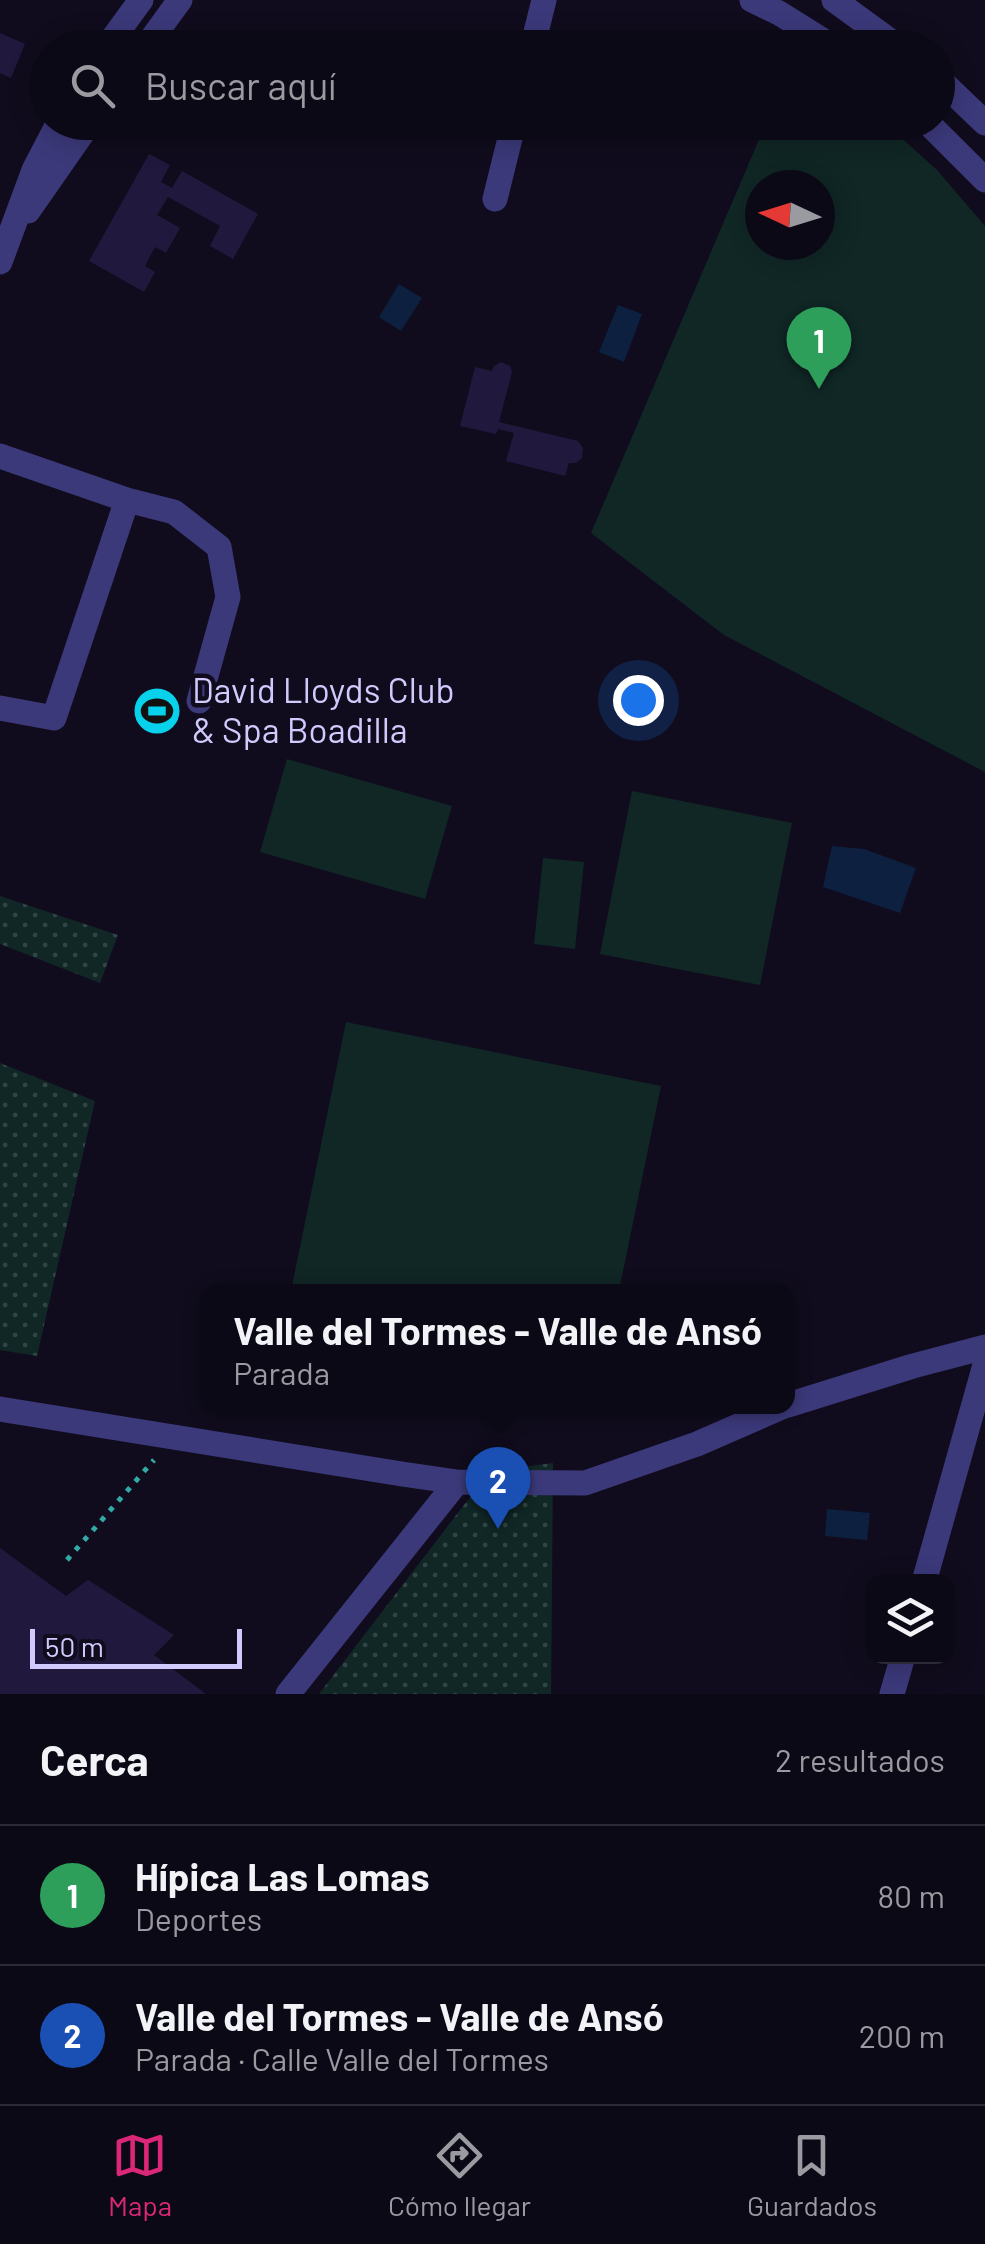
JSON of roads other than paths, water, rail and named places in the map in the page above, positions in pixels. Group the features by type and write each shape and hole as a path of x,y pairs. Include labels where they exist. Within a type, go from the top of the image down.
{"street":[{"path":"119,30 141,0"},
{"path":"158,30 180,0"},
{"path":"536,30 544,0"},
{"path":"752,0 804,30"},
{"path":"834,0 875,30"},
{"path":"955,94 985,123"},
{"path":"0,262 34,170 50,140"},
{"path":"11,236 78,140"},
{"path":"495,200 510,140"},
{"path":"945,140 985,180"},
{"path":"0,456 174,512 219,548 228,597 199,701"},
{"path":"0,708 54,718 127,500"},
{"path":"795,1403 985,1347"},
{"path":"926,1574 985,1365"},
{"path":"0,1408 457,1482 585,1483 697,1444 767,1414"},
{"path":"288,1694 457,1482"},
{"path":"892,1694 901,1664"}],"water":[{"path":"399,284 422,298 401,331 379,317"},
{"path":"618,305 642,314 624,362 599,352"},
{"path":"832,846 864,849 916,868 900,913 823,887"},
{"path":"827,1509 870,1513 867,1540 825,1536"}],"place":[{"name":"Hípica Las Lomas","path":"819,389"},
{"name":"David Lloyds Club & Spa Boadilla","path":"157,711"},
{"name":"Valle del Tormes - Valle de Ansó","path":"498,1529"}]}
